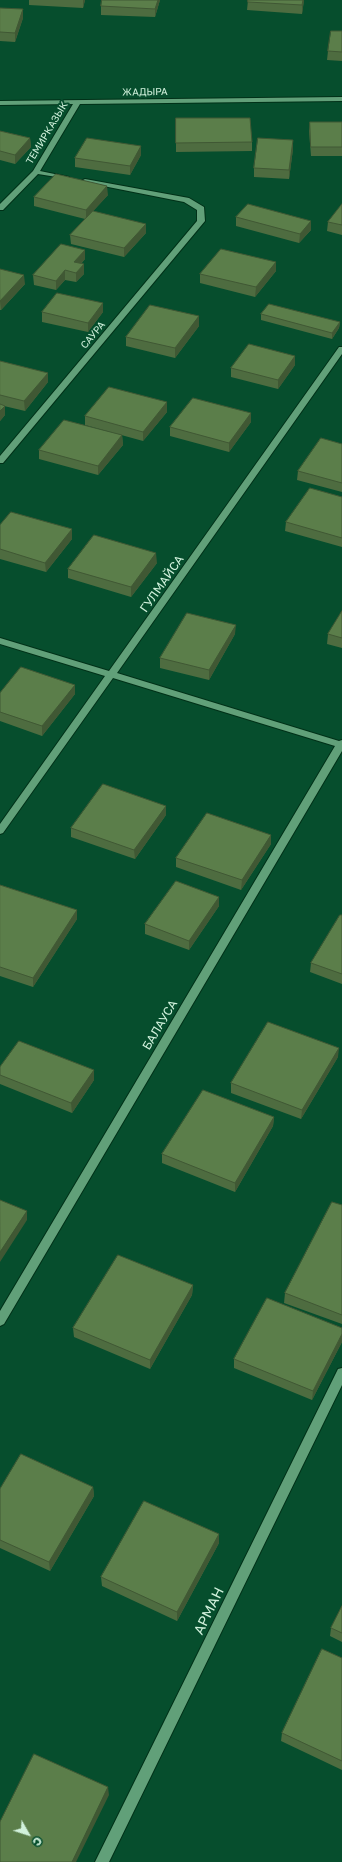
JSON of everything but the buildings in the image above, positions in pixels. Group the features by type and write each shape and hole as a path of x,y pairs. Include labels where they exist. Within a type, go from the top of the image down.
{"street":[{"name":"ЖАДЫРА","path":"0,103 342,99"},
{"name":"ТЕМИРКАЗЫК","path":"0,208 36,172 77,103"},
{"name":"САУРА","path":"0,461 202,221 201,209 186,200 36,172"},
{"name":"ГУЛМАЙСА","path":"0,831 342,349"},
{"path":"0,642 112,674 342,744"},
{"name":"БАЛАУСА","path":"0,1320 342,744"},
{"name":"АРМАН","path":"102,1862 342,1373"}]}
